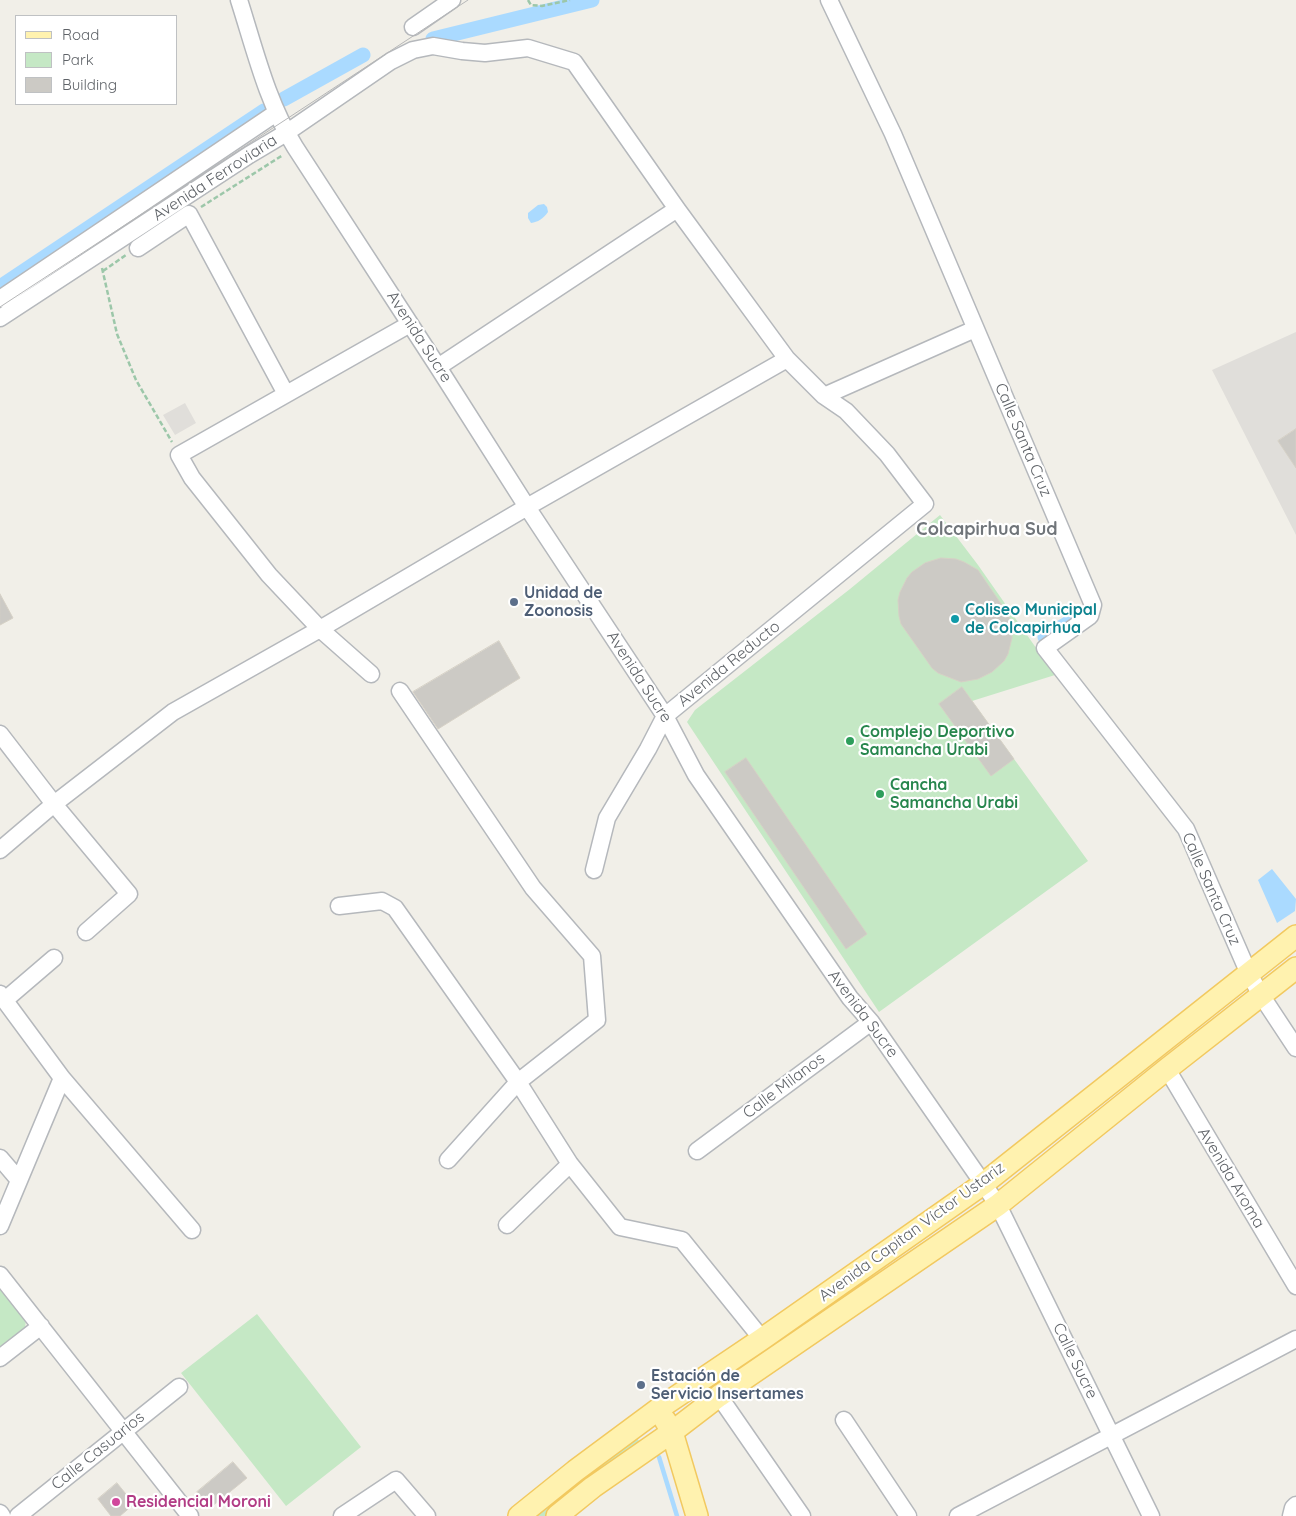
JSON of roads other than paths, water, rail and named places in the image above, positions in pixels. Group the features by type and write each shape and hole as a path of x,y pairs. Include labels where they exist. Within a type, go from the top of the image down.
{"main road":[{"name":"Avenida Capitan Víctor Ustariz","path":"519,1516 575,1471 658,1410 983,1184 1296,936"},
{"name":"Avenida Capitan Víctor Ustariz","path":"557,1516 592,1487 672,1432 719,1396 998,1205 1296,968"},
{"path":"658,1410 672,1432 697,1516"}],"street":[{"name":"Avenida Sucre","path":"239,0 269,97 286,133 527,507 666,716 696,775 850,998 871,1022 998,1205"},
{"path":"413,27 452,0"},
{"name":"Calle Santa Cruz","path":"830,0 893,134 1093,605 1090,616 1045,648 1186,829 1249,974 1296,1048"},
{"name":"Avenida Ferroviaria","path":"0,318 241,160 286,133 392,61 413,50 433,46 462,52 485,53 528,48 574,62 677,210"},
{"name":"Avenida Ferroviaria","path":"0,299 276,113"},
{"path":"438,367 677,210 787,359 824,396 975,329"},
{"path":"138,248 189,214 286,394"},
{"path":"371,674 320,629 257,560 192,478 179,456 410,324"},
{"path":"0,850 54,804 173,712 787,359"},
{"name":"Avenida Reducto","path":"594,870 607,818 666,716 925,504 887,454 846,411 824,396"},
{"path":"400,691 534,888 592,956 597,1020 518,1082 448,1160"},
{"path":"0,734 54,804 128,894 86,932"},
{"path":"339,906 382,900 395,908 518,1082 570,1164 620,1227 682,1240 762,1339"},
{"path":"54,958 2,997 62,1078 192,1230"},
{"name":"Calle Milanos","path":"697,1151 871,1022"},
{"name":"Avenida Aroma","path":"1167,1069 1296,1286"},
{"path":"0,1226 18,1179 62,1078"},
{"path":"0,1158 18,1179"},
{"path":"506,1225 570,1164"},
{"path":"0,1194 18,1179"},
{"name":"Calle Sucre","path":"998,1205 1152,1516"},
{"path":"0,1275 190,1516"},
{"path":"0,1358 41,1326"},
{"path":"958,1516 1296,1339"},
{"name":"Calle Casuarios","path":"18,1516 179,1387"},
{"path":"719,1396 802,1516"},
{"path":"844,1420 908,1516"},
{"path":"342,1516 396,1480 427,1516"},
{"path":"1292,1516 1293,1508 1296,1505"}],"water":[{"path":"544,204 548,212 540,220 531,223 528,213 538,205"},
{"path":"1272,869 1296,899 1295,911 1277,923 1258,880"}],"waterway":[{"path":"433,39 592,0"},
{"path":"284,99 363,55"},
{"path":"0,287 264,111"},
{"path":"1045,637 1072,621"},
{"path":"659,1457 677,1516"}],"tram line":[{"path":"0,307 468,0"}],"place":[{"name":"Unidad de Zoonosis","path":"514,602"},
{"name":"Coliseo Municipal de Colcapirhua","path":"955,619"},
{"name":"Complejo Deportivo Samancha Urabi","path":"850,741"},
{"name":"Cancha Samancha Urabi","path":"880,794"},
{"name":"Estación de Servicio Insertames","path":"641,1385"},
{"name":"Residencial Moroni","path":"116,1502"}],"district":[{"name":"Colcapirhua Sud","path":"987,530"}]}
